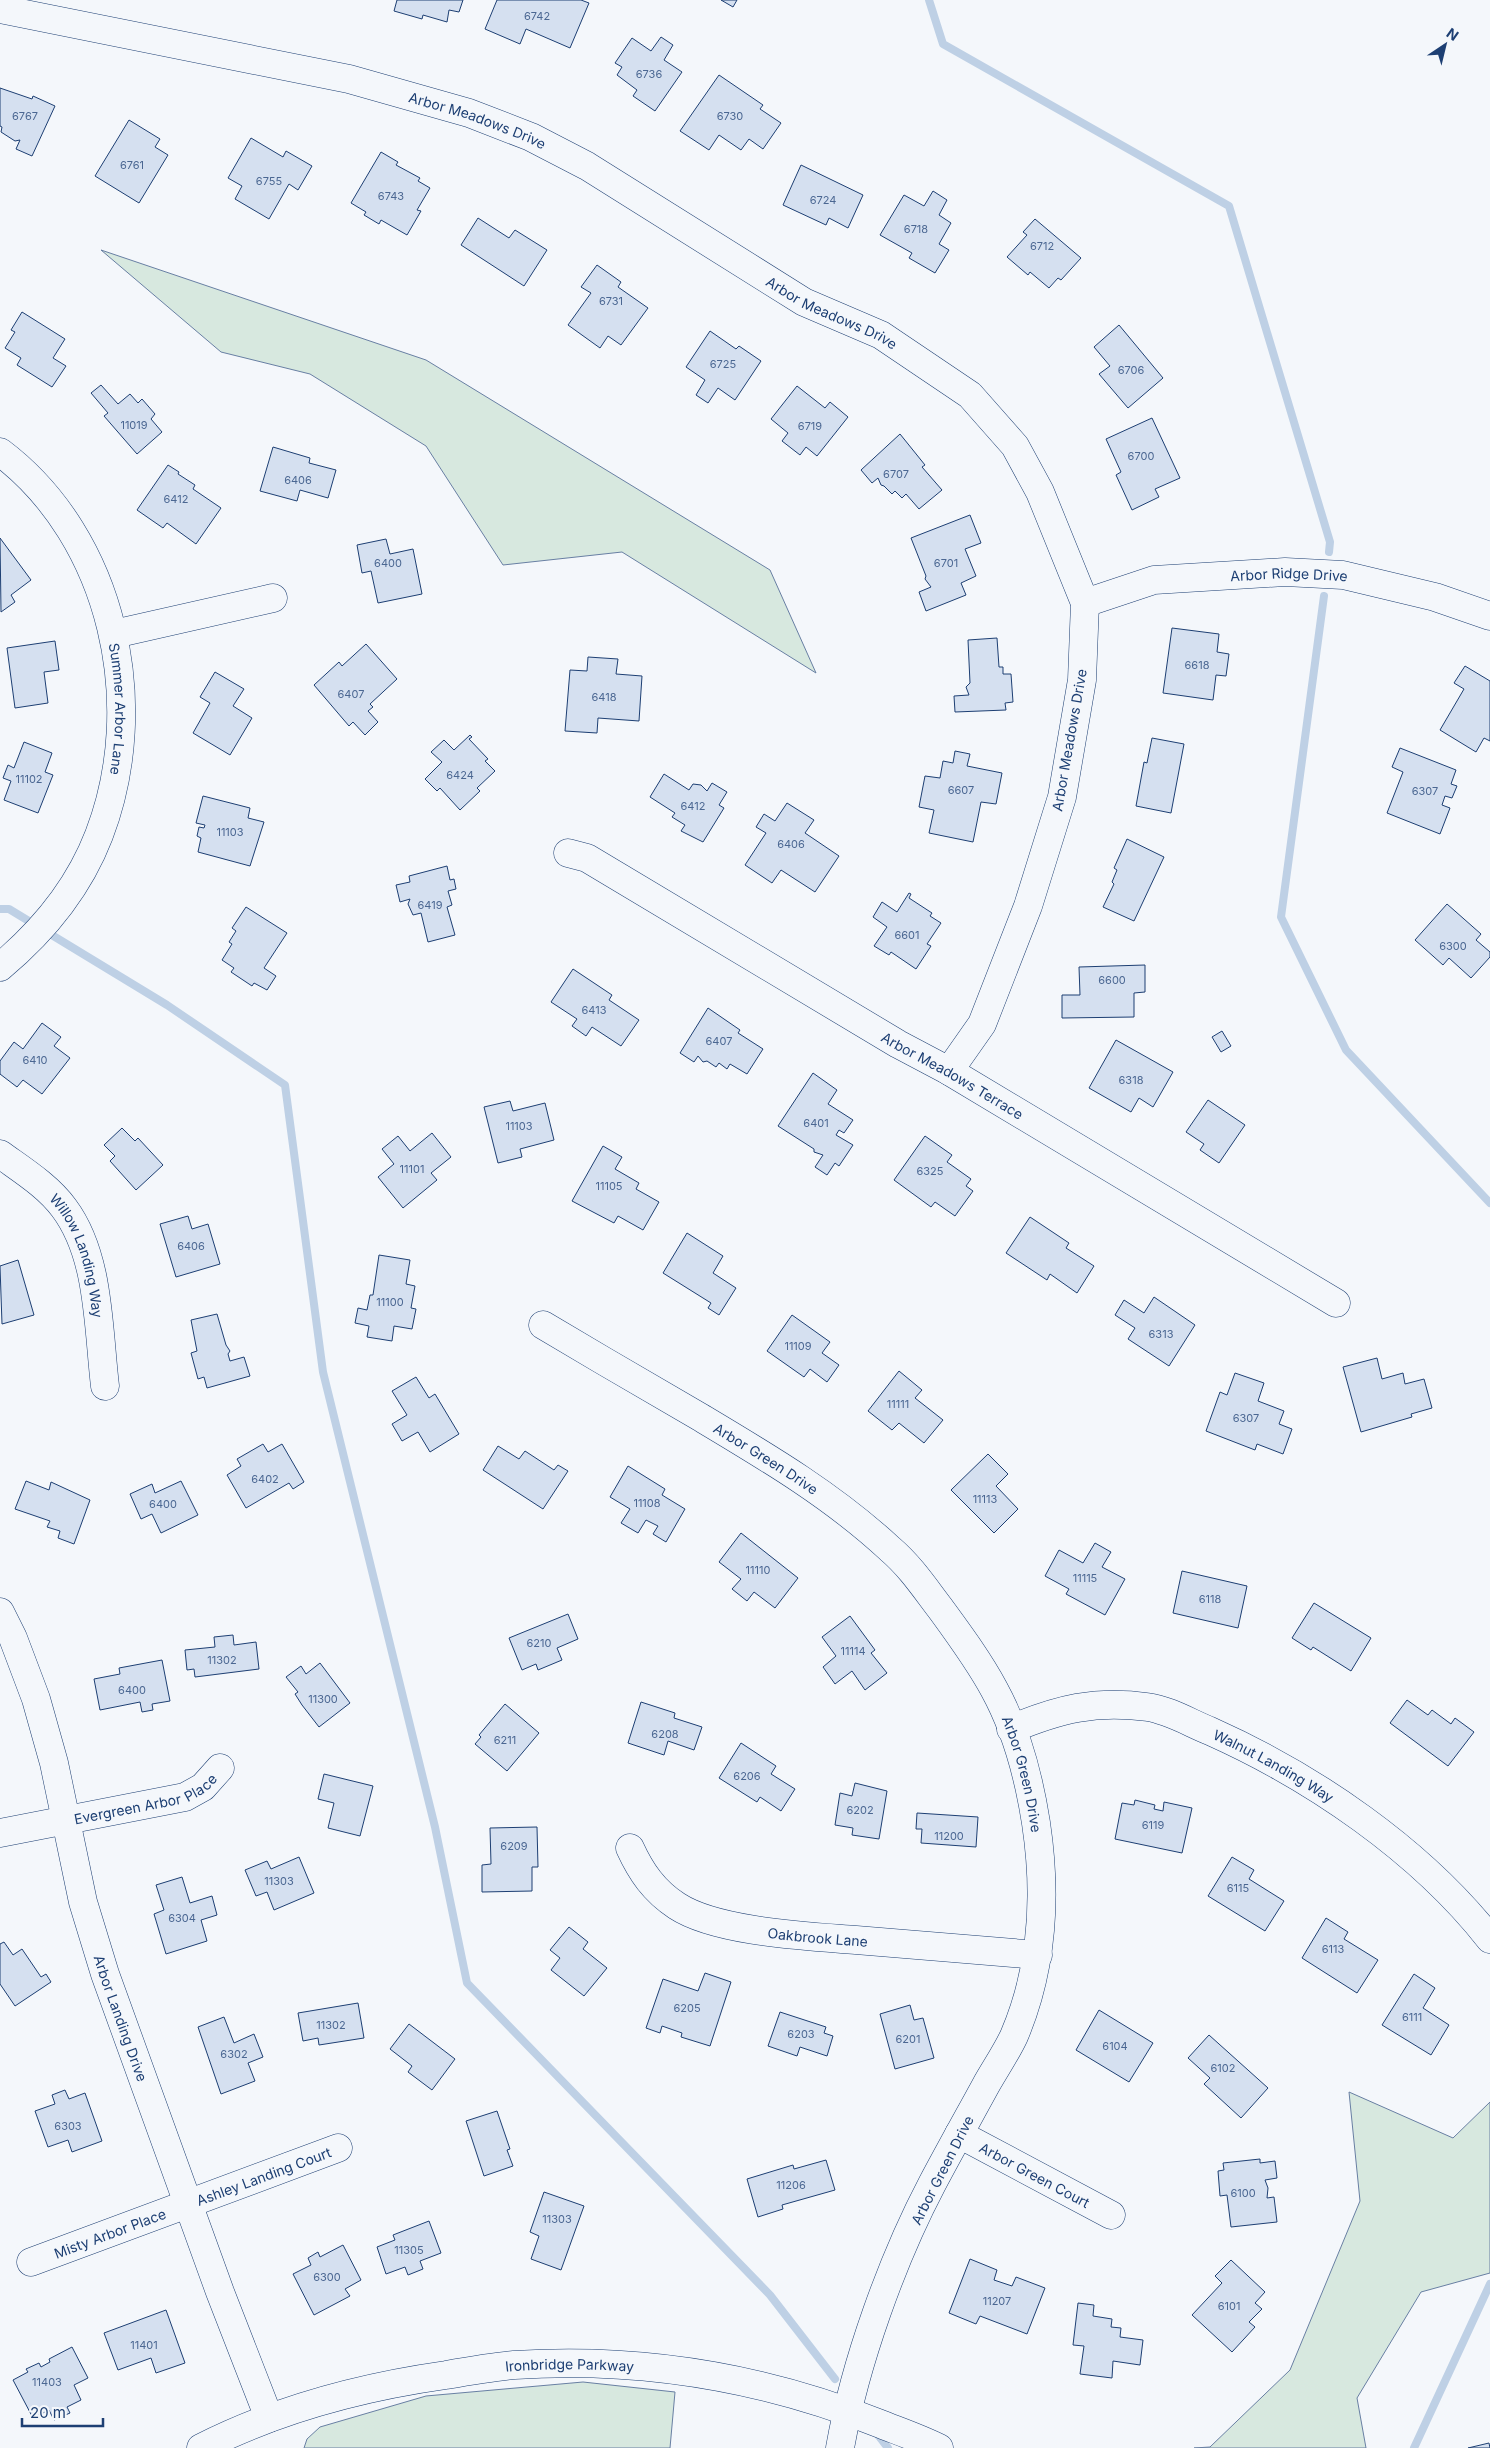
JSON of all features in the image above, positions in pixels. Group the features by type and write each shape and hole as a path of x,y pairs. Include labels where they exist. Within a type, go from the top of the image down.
{"street":[{"name":"Arbor Meadows Drive","path":"0,9 349,79 470,113 530,138 587,166 737,262 804,302 882,335 970,395 1015,446 1040,492 1085,603 1082,680 1062,797 1028,906 982,1024 949,1071"},
{"name":"Summer Arbor Lane","path":"0,452 39,488 67,525 86,557 104,599 114,634 121,705 119,754 110,802 102,828 78,878 52,916 21,950 0,967"},
{"name":"Arbor Ridge Drive","path":"1085,603 1154,580 1285,572 1343,575 1435,596 1490,616"},
{"path":"114,634 273,598"},
{"name":"Arbor Meadows Terrace","path":"568,853 587,858 898,1044 949,1071 1336,1303"},
{"name":"Willow Landing Way","path":"0,1154 42,1185 64,1208 80,1235 90,1264 106,1386"},
{"name":"Arbor Green Drive","path":"543,1325 782,1465 840,1505 893,1550 913,1573 961,1637 995,1691 1011,1729 1032,1802 1041,1860 1042,1907 1038,1955 1029,1994 1013,2038 930,2188 897,2262 870,2336 847,2411 840,2448"},
{"name":"Arbor Landing Drive","path":"0,1612 13,1638 36,1699 54,1762 64,1820 84,1902 105,1974 188,2204 269,2418"},
{"name":"Walnut Landing Way","path":"1011,1729 1046,1714 1075,1707 1112,1704 1149,1708 1203,1728 1245,1747 1305,1781 1383,1834 1432,1876 1490,1939"},
{"name":"Evergreen Arbor Place","path":"0,1833 185,1797 204,1787 220,1768"},
{"name":"Oakbrook Lane","path":"630,1848 641,1871 658,1891 678,1907 712,1920 772,1932 1038,1955"},
{"name":"Arbor Green Court","path":"959,2134 1111,2214"},
{"name":"Ashley Landing Court","path":"188,2204 338,2148"},
{"name":"Misty Arbor Place","path":"31,2262 188,2204"},
{"name":"Ironbridge Parkway","path":"201,2448 269,2418 334,2396 402,2381 512,2365 582,2362 652,2366 722,2376 808,2398 847,2411 938,2448"}],"shaded area":[{"path":"101,250 426,360 770,570 816,673 622,552 503,565 426,446 310,374 221,352"},
{"path":"1349,2092 1453,2138 1490,2102 1490,2273 1421,2292 1357,2398 1366,2448 1194,2448 1210,2447 1290,2370 1360,2201"},
{"path":"583,2382 675,2392 670,2448 304,2448 307,2439 320,2427 426,2396"}],"building":[{"path":"397,0 463,0 459,12 449,10 447,22 423,15 422,19 394,11"},
{"path":"497,0 581,0 589,3 570,48 526,29 520,44 485,29"},
{"path":"721,0 737,0 733,7"},
{"path":"661,37 673,45 664,60 682,72 655,111 633,96 637,90 617,75 622,67 615,63 632,38 651,51"},
{"path":"719,75 763,105 760,109 781,123 763,149 749,139 741,150 719,135 709,150 680,131"},
{"path":"0,88 32,99 33,96 55,106 32,156 16,149 20,140 15,141 1,132"},
{"path":"129,120 160,139 155,147 168,155 139,203 95,176"},
{"path":"251,138 283,157 286,151 312,166 298,190 289,184 269,219 235,199 242,186 228,178"},
{"path":"381,152 398,162 396,165 420,178 418,181 430,188 417,210 421,211 407,235 381,220 379,224 364,215 366,212 351,203"},
{"path":"801,165 863,195 848,228 829,218 826,225 783,205"},
{"path":"933,191 947,200 939,215 951,223 939,244 949,250 935,273 909,258 912,253 880,235 904,195 924,206"},
{"path":"478,218 509,238 515,230 547,250 524,286 461,245"},
{"path":"1035,219 1081,258 1061,280 1058,278 1049,288 1030,272 1028,275 1007,257 1027,235 1023,232"},
{"path":"597,265 621,282 618,287 648,308 621,345 608,336 600,348 568,325 591,293 581,287"},
{"path":"22,312 65,339 53,358 66,366 52,387 17,365 21,358 5,348 15,332 11,330"},
{"path":"1119,325 1163,378 1128,408 1099,374 1110,366 1094,347"},
{"path":"710,331 736,349 739,346 761,361 735,400 718,388 708,403 696,395 705,380 686,367"},
{"path":"101,385 118,404 130,394 138,403 142,399 155,414 151,419 162,432 137,454 104,416 108,413 91,393"},
{"path":"797,386 825,408 830,402 848,417 817,456 806,447 800,455 782,441 788,433 771,419"},
{"path":"1152,418 1180,478 1155,489 1159,497 1132,510 1116,475 1121,472 1106,439"},
{"path":"900,434 925,465 922,467 942,490 919,509 906,494 902,498 895,491 892,494 881,485 878,478 872,483 861,470"},
{"path":"273,447 310,458 309,463 336,470 328,498 300,490 297,501 260,491"},
{"path":"168,465 195,485 193,489 221,508 196,544 167,523 163,528 137,510"},
{"path":"970,515 981,543 965,549 976,576 961,583 966,595 926,611 919,592 931,587 925,579 926,576 911,538"},
{"path":"0,538 31,580 11,595 15,602 1,612"},
{"path":"386,539 390,554 413,549 422,594 378,603 371,571 362,573 357,545"},
{"path":"1172,628 1219,634 1217,652 1229,654 1226,676 1216,675 1213,700 1163,693"},
{"path":"997,638 999,667 1003,667 1003,674 1011,674 1013,702 1005,703 1006,710 955,712 954,696 969,695 966,687 970,683 968,640"},
{"path":"55,641 59,670 44,672 48,703 15,708 7,648"},
{"path":"366,644 397,679 370,704 373,707 368,711 378,722 365,735 353,722 349,726 314,685 339,662 342,666"},
{"path":"588,657 618,659 616,674 642,676 639,721 598,718 597,733 565,731 570,670 587,671"},
{"path":"1465,666 1490,681 1490,741 1484,738 1476,752 1440,730 1464,689 1454,683"},
{"path":"215,672 244,689 233,706 252,718 230,755 193,733 210,703 200,697"},
{"path":"470,735 472,737 469,739 488,759 485,761 495,771 477,788 480,791 460,810 440,788 437,791 425,779 442,762 431,752 444,740 454,750"},
{"path":"1152,738 1184,744 1171,813 1136,806 1144,762 1147,763"},
{"path":"24,742 52,753 45,772 53,775 38,813 4,800 11,781 3,778 8,765 14,768"},
{"path":"1400,748 1456,770 1451,784 1457,786 1452,798 1445,796 1442,805 1450,808 1440,834 1387,813 1403,772 1392,767"},
{"path":"955,751 970,754 967,766 1002,773 996,804 981,802 973,842 929,833 934,810 919,807 925,776 940,778 943,761 953,763"},
{"path":"664,774 689,790 693,784 701,785 707,791 712,783 727,792 719,805 724,808 703,842 681,831 685,825 672,817 675,813 650,797"},
{"path":"203,796 250,808 248,818 264,822 250,866 198,852 201,838 197,836 199,827 204,828 205,825 196,823"},
{"path":"787,803 814,820 805,833 839,856 815,892 781,870 772,883 745,865 766,833 756,827 764,814 775,821"},
{"path":"1127,839 1164,857 1134,921 1103,907 1114,884 1112,882 1117,870 1114,868"},
{"path":"447,866 450,880 454,879 456,889 448,891 452,905 447,907 455,935 428,942 421,913 413,915 408,904 410,899 400,902 396,885 410,882 409,876"},
{"path":"909,893 911,894 909,898 932,913 930,916 941,923 927,944 931,946 916,969 891,952 889,955 874,946 887,927 873,917 882,902 897,912"},
{"path":"1447,904 1481,934 1476,940 1490,952 1490,957 1471,978 1449,958 1443,965 1415,940"},
{"path":"246,907 287,933 264,968 276,976 267,990 254,983 252,986 231,972 234,968 222,960 232,944 229,942 236,931 232,928"},
{"path":"1145,965 1145,992 1134,993 1134,1017 1062,1018 1062,995 1080,995 1079,967"},
{"path":"573,969 612,995 609,1000 639,1020 621,1046 592,1027 586,1036 572,1026 577,1019 551,1002"},
{"path":"708,1008 740,1030 738,1033 763,1049 747,1074 730,1064 727,1069 719,1063 716,1067 707,1061 703,1062 698,1056 694,1062 680,1053"},
{"path":"42,1023 61,1037 54,1046 70,1058 42,1094 23,1080 17,1087 0,1074 0,1061 14,1042 23,1049"},
{"path":"1222,1031 1231,1046 1221,1052 1212,1037"},
{"path":"1116,1040 1173,1072 1153,1107 1139,1098 1131,1112 1089,1088"},
{"path":"813,1073 837,1090 828,1104 853,1120 844,1133 839,1130 836,1135 853,1145 839,1166 835,1163 827,1175 815,1167 823,1155 814,1152 814,1149 778,1126"},
{"path":"1208,1100 1245,1125 1219,1163 1200,1150 1204,1144 1186,1132"},
{"path":"510,1101 513,1111 545,1103 554,1140 520,1149 522,1157 498,1163 484,1107"},
{"path":"122,1128 135,1141 138,1138 163,1165 136,1190 110,1161 115,1156 104,1145"},
{"path":"432,1133 451,1157 431,1173 437,1180 403,1208 378,1177 394,1164 382,1149 398,1136 410,1151"},
{"path":"925,1136 952,1155 947,1162 971,1179 966,1186 973,1191 955,1216 935,1202 931,1207 894,1180"},
{"path":"603,1146 622,1157 615,1169 639,1183 636,1189 659,1202 643,1230 618,1216 614,1223 572,1201"},
{"path":"188,1216 192,1229 208,1224 220,1264 176,1277 160,1224"},
{"path":"1030,1217 1069,1243 1066,1248 1094,1266 1077,1293 1050,1274 1047,1280 1006,1253"},
{"path":"687,1233 723,1256 713,1273 736,1288 719,1315 708,1308 711,1303 663,1273"},
{"path":"379,1255 410,1260 406,1284 415,1286 411,1308 416,1309 412,1329 394,1326 392,1341 367,1337 369,1326 355,1323 358,1308 367,1310 370,1295 373,1295"},
{"path":"18,1260 34,1315 2,1324 0,1266"},
{"path":"1154,1297 1195,1325 1169,1366 1128,1339 1135,1328 1115,1315 1124,1300 1144,1313"},
{"path":"217,1314 226,1345 230,1351 228,1354 230,1361 244,1357 250,1376 207,1388 204,1377 198,1379 191,1353 197,1351 191,1320"},
{"path":"792,1315 830,1342 822,1353 839,1365 827,1382 810,1369 804,1377 767,1351"},
{"path":"1377,1358 1382,1379 1403,1373 1405,1384 1424,1379 1432,1408 1411,1414 1412,1417 1361,1432 1343,1367"},
{"path":"899,1371 922,1390 915,1398 943,1420 924,1443 899,1423 892,1430 868,1411"},
{"path":"1235,1373 1264,1383 1258,1401 1284,1411 1279,1424 1292,1429 1283,1454 1257,1444 1255,1450 1206,1431 1220,1392 1227,1395"},
{"path":"416,1377 429,1398 435,1394 459,1434 430,1452 418,1432 402,1441 392,1424 407,1415 392,1391"},
{"path":"263,1444 268,1452 282,1444 304,1482 293,1489 289,1483 246,1508 227,1475 241,1466 237,1459"},
{"path":"498,1446 519,1459 525,1451 554,1470 558,1465 568,1471 543,1509 483,1470"},
{"path":"988,1454 1008,1474 996,1486 1018,1509 994,1533 951,1490"},
{"path":"628,1466 665,1489 662,1495 685,1509 666,1542 653,1534 658,1526 646,1520 638,1533 621,1523 630,1509 610,1497"},
{"path":"26,1481 49,1490 51,1482 90,1500 74,1544 58,1538 60,1531 47,1527 50,1521 15,1509"},
{"path":"181,1481 198,1515 161,1533 152,1514 141,1519 130,1494 152,1484 155,1493"},
{"path":"741,1533 798,1578 775,1608 754,1592 747,1601 732,1589 741,1579 719,1562"},
{"path":"1095,1543 1111,1552 1102,1567 1125,1579 1105,1615 1066,1594 1069,1589 1045,1576 1059,1550 1083,1563"},
{"path":"1182,1571 1247,1586 1238,1628 1173,1613"},
{"path":"1314,1603 1371,1638 1351,1671 1313,1647 1311,1650 1292,1638"},
{"path":"568,1614 578,1639 557,1648 562,1660 538,1670 536,1664 522,1670 509,1638"},
{"path":"850,1616 875,1650 871,1653 887,1673 865,1690 852,1671 835,1684 823,1667 836,1656 822,1637"},
{"path":"233,1635 234,1645 256,1642 259,1669 195,1677 194,1669 187,1670 185,1650 215,1647 214,1637"},
{"path":"162,1660 170,1701 152,1704 153,1710 142,1712 140,1702 100,1710 94,1679 120,1674 119,1668"},
{"path":"320,1663 350,1703 319,1727 302,1705 295,1694 298,1692 286,1677 301,1666 306,1674"},
{"path":"1407,1700 1428,1715 1432,1710 1451,1724 1455,1718 1474,1732 1448,1766 1390,1723"},
{"path":"641,1702 675,1713 674,1718 702,1727 694,1750 668,1741 664,1755 628,1743"},
{"path":"505,1704 539,1733 507,1771 475,1744 481,1737 479,1735"},
{"path":"741,1743 776,1766 771,1774 795,1789 781,1811 760,1797 757,1802 719,1778"},
{"path":"324,1774 373,1786 360,1836 328,1828 334,1803 318,1799"},
{"path":"855,1783 887,1791 879,1839 852,1835 853,1828 835,1825 840,1793 852,1796"},
{"path":"1135,1800 1155,1805 1154,1809 1163,1811 1164,1802 1192,1808 1182,1853 1115,1839 1122,1803 1134,1805"},
{"path":"917,1813 978,1817 976,1847 921,1843 922,1829 916,1829"},
{"path":"537,1827 538,1867 532,1867 532,1891 482,1892 482,1865 491,1864 490,1828"},
{"path":"299,1857 314,1893 274,1910 267,1892 256,1896 245,1870 267,1861 271,1869"},
{"path":"1232,1857 1254,1870 1249,1879 1284,1901 1265,1931 1208,1896"},
{"path":"182,1877 190,1903 212,1896 217,1915 201,1920 207,1941 166,1954 154,1914 164,1910 156,1885"},
{"path":"1326,1918 1348,1932 1344,1939 1378,1960 1357,1993 1302,1958"},
{"path":"569,1927 588,1942 583,1949 607,1968 584,1996 551,1970 560,1958 550,1950"},
{"path":"4,1942 13,1955 22,1949 41,1977 46,1974 51,1982 15,2006 0,1984 0,1944"},
{"path":"705,1973 731,1982 710,2046 681,2037 682,2033 662,2026 660,2033 646,2028 663,1979 698,1991"},
{"path":"1414,1974 1435,1988 1423,2008 1449,2025 1431,2055 1382,2025"},
{"path":"358,2003 364,2038 319,2045 318,2038 303,2041 298,2013"},
{"path":"910,2005 914,2020 923,2018 934,2058 895,2069 880,2014"},
{"path":"1099,2010 1153,2043 1129,2082 1076,2050"},
{"path":"780,2012 826,2027 824,2033 833,2036 827,2056 800,2047 797,2056 768,2046"},
{"path":"224,2017 234,2043 254,2034 263,2057 248,2063 255,2081 221,2094 198,2027"},
{"path":"409,2024 455,2059 432,2090 408,2072 412,2066 390,2049"},
{"path":"1209,2035 1268,2088 1241,2118 1204,2084 1210,2078 1188,2058"},
{"path":"65,2090 69,2099 85,2093 102,2141 72,2152 68,2140 48,2147 35,2111 55,2104 52,2095"},
{"path":"497,2111 510,2149 507,2150 513,2166 484,2176 466,2121"},
{"path":"1260,2159 1260,2163 1275,2161 1277,2178 1265,2180 1268,2188 1267,2198 1274,2197 1277,2222 1231,2227 1227,2195 1220,2196 1218,2171 1224,2170 1223,2163"},
{"path":"826,2160 835,2190 782,2205 783,2209 758,2217 747,2179 793,2165 794,2169"},
{"path":"544,2192 584,2206 561,2270 531,2259 539,2236 530,2232"},
{"path":"429,2221 441,2253 420,2261 423,2269 408,2275 405,2267 386,2274 377,2247 395,2240 393,2235"},
{"path":"343,2245 361,2280 345,2289 350,2296 314,2315 293,2274 311,2265 308,2258 318,2252 320,2257"},
{"path":"970,2259 997,2270 994,2280 1012,2286 1016,2277 1045,2288 1027,2334 980,2316 976,2324 949,2313"},
{"path":"1231,2260 1265,2292 1255,2303 1262,2309 1249,2322 1255,2327 1232,2352 1192,2315 1222,2283 1215,2276"},
{"path":"1078,2303 1094,2305 1093,2316 1112,2319 1111,2327 1121,2328 1120,2337 1143,2340 1140,2365 1113,2361 1112,2378 1080,2374 1084,2346 1073,2345"},
{"path":"166,2310 185,2363 156,2373 151,2358 118,2370 104,2333"},
{"path":"72,2347 88,2378 74,2385 81,2400 67,2407 70,2413 54,2420 49,2410 33,2418 13,2380 28,2372 26,2369 39,2363 41,2367 50,2362 49,2359"},
{"path":"1489,2443 1490,2448 1468,2448"}],"waterway":[{"path":"929,0 943,44 1229,206 1330,542 1329,552"},
{"path":"1324,596 1281,917 1346,1050 1490,1203"},
{"path":"0,909 9,909 167,1005 285,1085 323,1372 435,1827 467,1983 770,2295 835,2379"},
{"path":"1414,2448 1490,2284"},
{"path":"875,2431 888,2448"}]}
